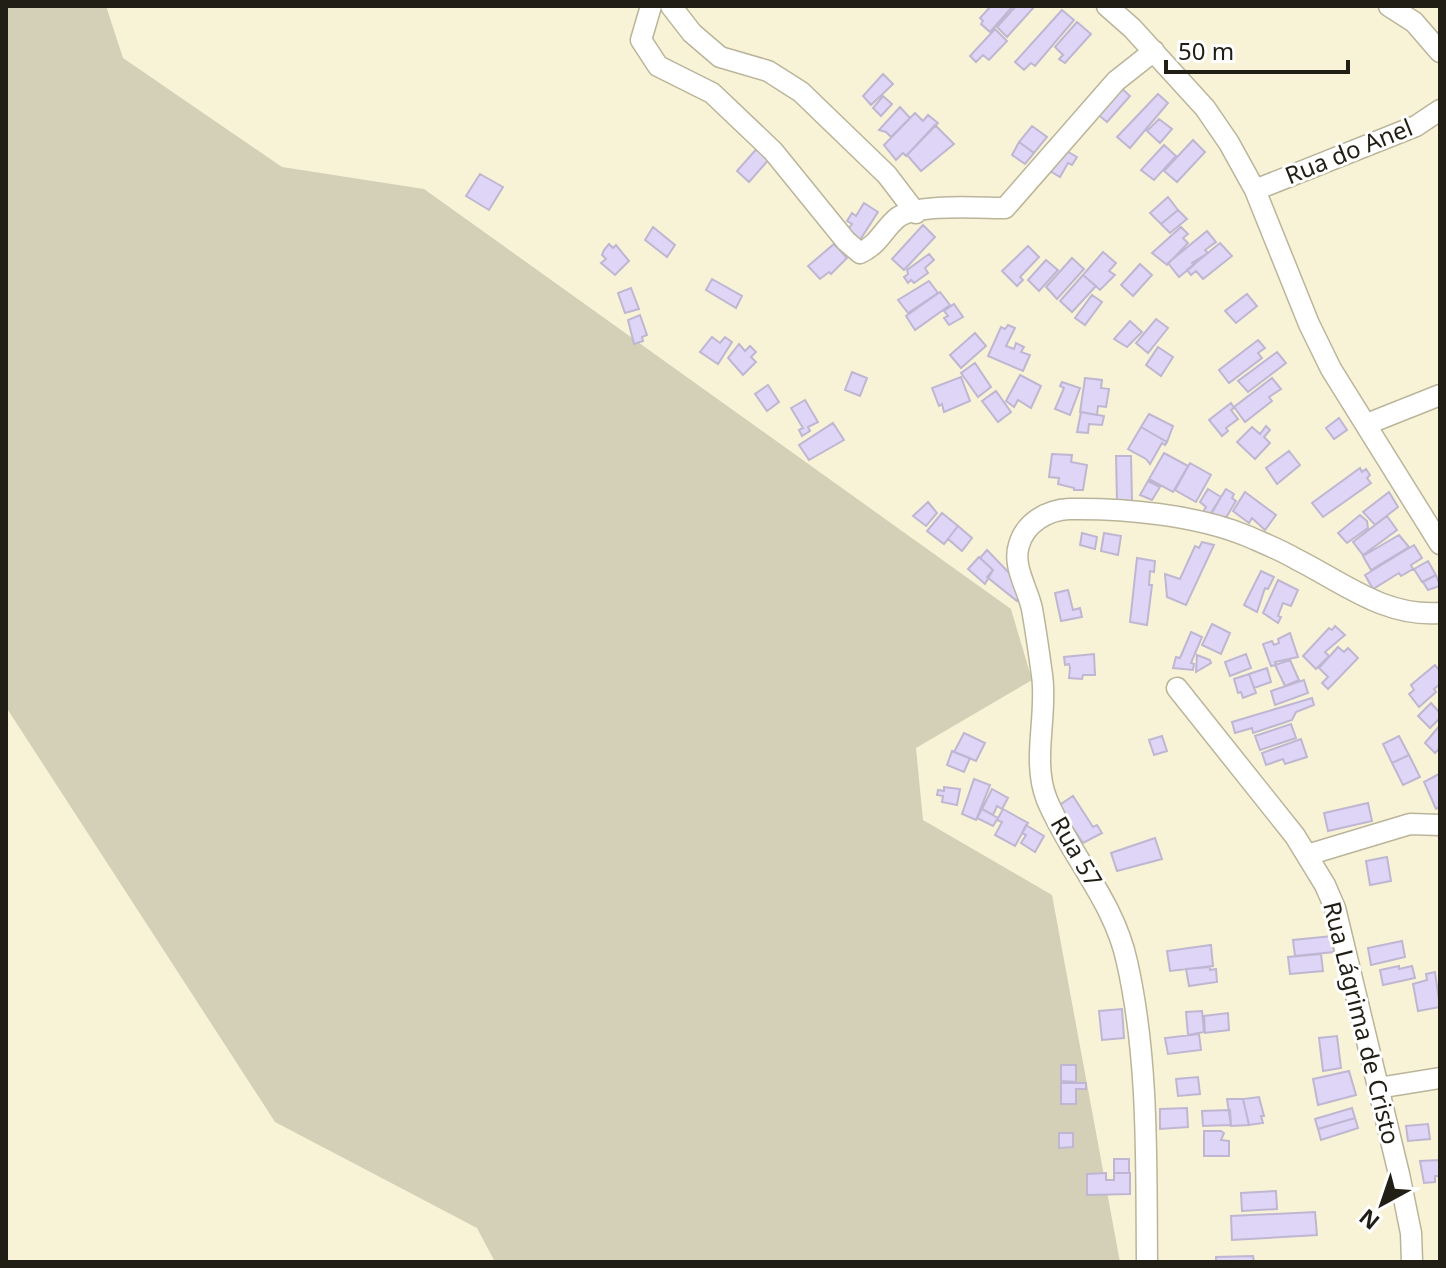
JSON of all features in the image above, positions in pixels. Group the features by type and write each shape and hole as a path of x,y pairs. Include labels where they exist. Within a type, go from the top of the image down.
{"street":[{"path":"651,6 641,40 658,66 712,93 773,151 846,241 860,253 873,247 899,216 943,206 1005,208 1116,81 1154,51"},
{"path":"671,6 692,33 720,57 768,71 801,92 887,175 916,213"},
{"path":"1107,6 1132,28 1205,108 1229,143 1255,190 1309,324 1331,369 1440,544"},
{"path":"1389,6 1414,22 1440,52"},
{"name":"Rua do Anel","path":"1255,190 1416,126 1440,110"},
{"path":"1367,424 1440,395"},
{"name":"Rua 57","path":"1147,1262 1146,1101 1127,961 1109,907 1070,845 1046,798 1041,769 1043,680 1031,606 1019,570 1017,548 1026,529 1041,517 1064,509 1108,510 1185,519 1243,535 1297,559 1361,597 1419,615 1440,613"},
{"name":"Rua Lágrima de Cristo","path":"1177,688 1307,855 1335,908 1411,1233 1412,1262"},
{"path":"1307,855 1410,824 1440,825"},
{"path":"1378,1088 1440,1078"}],"shaded area":[{"path":"6,6 106,6 123,58 282,167 424,189 1011,609 1032,680 916,748 923,820 1052,895 1120,1262 495,1262 477,1228 275,1122 6,707"}],"building":[{"path":"991,6 1013,6 990,32 981,24 983,21 980,18"},
{"path":"1016,6 1035,6 1007,37 997,27"},
{"path":"1062,10 1074,20 1035,66 1031,63 1024,70 1015,62"},
{"path":"1077,22 1091,34 1065,63 1059,59 1063,55 1055,47"},
{"path":"995,29 1007,41 989,60 983,55 976,62 970,56"},
{"path":"883,74 893,84 871,105 863,96"},
{"path":"1118,85 1130,96 1107,122 1095,112"},
{"path":"1158,94 1168,103 1130,148 1117,137"},
{"path":"883,96 892,104 881,116 873,108"},
{"path":"900,107 910,118 891,137 879,130"},
{"path":"915,113 923,121 928,115 938,123 906,156 903,153 896,160 884,145"},
{"path":"1159,119 1172,129 1160,143 1147,131"},
{"path":"935,125 954,144 921,171 907,155"},
{"path":"1032,126 1047,137 1034,153 1019,142"},
{"path":"1193,140 1205,152 1177,182 1164,171"},
{"path":"1019,142 1034,153 1025,164 1012,155"},
{"path":"760,145 772,156 749,182 737,171"},
{"path":"1164,145 1176,156 1154,180 1141,170"},
{"path":"1065,150 1077,157 1072,165 1068,163 1060,177 1050,171"},
{"path":"480,174 503,187 489,210 466,196"},
{"path":"1168,197 1178,210 1161,224 1150,213"},
{"path":"864,203 878,212 858,243 844,234 852,224 847,221 852,213 856,216"},
{"path":"1178,210 1187,219 1170,233 1161,224"},
{"path":"923,225 935,237 904,270 892,259"},
{"path":"653,227 675,245 667,257 645,240"},
{"path":"1181,227 1188,234 1183,238 1188,243 1167,265 1152,253"},
{"path":"1207,231 1216,242 1205,250 1208,253 1192,263 1194,265 1179,277 1168,263"},
{"path":"1220,243 1232,256 1203,279 1196,271 1191,275 1187,270"},
{"path":"609,244 613,248 616,245 629,261 615,275 601,263 606,259 602,255"},
{"path":"834,244 847,258 831,274 829,272 820,279 808,266"},
{"path":"1028,246 1039,257 1020,277 1023,280 1017,286 1002,271"},
{"path":"1103,252 1116,263 1109,271 1115,275 1100,290 1083,275"},
{"path":"929,254 934,260 925,268 928,273 914,283 911,280 908,283 904,277 908,274 907,270"},
{"path":"1072,258 1084,269 1057,299 1046,287"},
{"path":"1046,260 1058,270 1039,291 1028,280"},
{"path":"1140,264 1152,275 1133,296 1121,285"},
{"path":"1083,275 1096,286 1072,312 1060,301"},
{"path":"712,279 742,296 736,308 706,290"},
{"path":"929,281 938,293 908,313 898,300"},
{"path":"631,288 639,309 625,313 618,293"},
{"path":"940,292 950,305 915,330 906,316"},
{"path":"1247,294 1257,306 1236,323 1225,311"},
{"path":"1092,295 1102,302 1085,325 1075,318"},
{"path":"954,304 963,317 949,325 944,311"},
{"path":"640,315 647,335 642,337 643,341 634,344 628,320"},
{"path":"1156,319 1168,328 1148,353 1136,343"},
{"path":"1130,321 1142,332 1127,347 1114,339"},
{"path":"1008,325 1015,328 1006,346 1014,349 1016,343 1024,347 1021,352 1030,355 1023,371 988,356 1001,327 1005,329"},
{"path":"975,333 986,346 961,368 950,355"},
{"path":"712,337 720,343 725,337 732,342 718,364 700,352"},
{"path":"1258,340 1265,348 1258,353 1262,358 1229,383 1219,370"},
{"path":"739,344 745,351 750,346 756,352 751,357 756,362 743,375 728,358"},
{"path":"1158,347 1173,357 1161,376 1146,365"},
{"path":"1277,352 1286,363 1248,392 1238,381"},
{"path":"975,363 991,387 978,397 961,373"},
{"path":"852,372 867,378 860,396 845,390"},
{"path":"1020,375 1041,386 1031,408 1018,400 1014,407 1006,401"},
{"path":"961,377 970,401 944,412 932,388"},
{"path":"1085,378 1102,380 1101,388 1109,389 1106,407 1098,406 1097,415 1080,412"},
{"path":"1272,378 1281,389 1269,397 1272,401 1245,422 1234,407"},
{"path":"1062,382 1080,388 1070,415 1055,409 1064,388 1060,386"},
{"path":"768,385 779,402 767,411 755,394"},
{"path":"996,391 1011,412 998,422 982,401"},
{"path":"805,400 818,422 808,427 810,431 802,436 799,430 803,428 791,408"},
{"path":"1231,403 1234,408 1231,410 1238,419 1226,428 1228,431 1222,436 1209,420"},
{"path":"1081,412 1104,416 1102,425 1089,424 1088,433 1077,432"},
{"path":"1149,414 1173,426 1167,442 1141,427"},
{"path":"1339,418 1347,430 1334,439 1326,428"},
{"path":"833,423 844,440 809,460 799,445"},
{"path":"1266,426 1270,430 1264,437 1270,443 1255,459 1237,442 1252,427 1260,434"},
{"path":"1141,427 1167,442 1165,445 1162,443 1150,464 1128,449"},
{"path":"1289,451 1300,465 1277,484 1266,468"},
{"path":"1164,453 1188,466 1173,492 1149,479"},
{"path":"1052,454 1072,455 1071,462 1087,465 1083,490 1058,484 1059,478 1049,477"},
{"path":"1116,456 1131,456 1132,501 1117,500"},
{"path":"1190,463 1211,475 1196,502 1175,490"},
{"path":"1360,468 1362,472 1366,469 1371,483 1323,517 1312,503"},
{"path":"1148,481 1160,487 1152,500 1140,495"},
{"path":"1208,489 1221,497 1210,516 1203,512 1206,507 1200,502"},
{"path":"1226,489 1234,494 1232,498 1236,501 1224,521 1211,513"},
{"path":"1245,492 1276,515 1265,530 1252,518 1249,523 1233,511"},
{"path":"1389,492 1398,507 1375,525 1363,512"},
{"path":"928,502 937,513 926,526 913,516"},
{"path":"942,513 958,526 944,544 927,531"},
{"path":"1360,515 1367,521 1368,528 1347,543 1338,533"},
{"path":"1387,516 1397,530 1363,555 1353,542"},
{"path":"958,526 972,538 962,551 948,539"},
{"path":"1082,533 1097,537 1095,549 1080,545"},
{"path":"1104,533 1121,536 1118,555 1101,551"},
{"path":"1399,535 1409,547 1371,570 1363,556"},
{"path":"1202,542 1214,545 1186,605 1167,597 1165,574 1180,579 1195,546 1199,548"},
{"path":"1414,545 1422,558 1411,565 1413,569 1401,576 1399,573 1373,589 1365,575"},
{"path":"987,550 1017,581 1024,593 1017,601 987,577 993,570 980,558"},
{"path":"979,557 993,570 985,584 968,569"},
{"path":"1137,558 1155,561 1154,572 1150,571 1149,585 1152,585 1147,625 1130,622"},
{"path":"1428,561 1436,575 1422,582 1414,569"},
{"path":"1261,571 1274,577 1268,589 1265,588 1257,612 1244,605"},
{"path":"1436,575 1440,586 1428,590 1423,582"},
{"path":"1278,580 1298,590 1291,606 1283,603 1278,623 1263,613"},
{"path":"1068,590 1073,610 1080,608 1082,617 1061,621 1055,593"},
{"path":"1212,624 1230,633 1221,654 1202,645"},
{"path":"1335,626 1345,635 1325,652 1329,656 1316,669 1303,656 1329,628 1332,630"},
{"path":"1191,632 1202,637 1191,663 1194,664 1193,670 1173,668 1176,657 1180,658"},
{"path":"1290,633 1298,657 1275,662 1276,665 1271,666 1263,644 1272,641 1274,645 1279,643 1278,639"},
{"path":"1338,647 1344,652 1348,648 1358,658 1328,689 1322,683 1328,677 1319,668"},
{"path":"1094,654 1095,675 1083,675 1082,679 1069,678 1070,668 1069,664 1065,665 1064,657"},
{"path":"1246,654 1251,668 1230,676 1225,662"},
{"path":"1197,655 1211,663 1196,672"},
{"path":"1290,660 1299,680 1285,686 1275,665"},
{"path":"1435,665 1440,671 1440,684 1434,689 1436,692 1419,707 1409,694 1414,690 1411,685"},
{"path":"1267,668 1271,682 1254,688 1249,674"},
{"path":"1249,674 1256,693 1243,698 1234,679"},
{"path":"1304,680 1308,693 1275,705 1271,691"},
{"path":"1312,698 1314,705 1296,712 1292,720 1253,733 1252,728 1235,733 1232,722"},
{"path":"1431,703 1440,713 1440,718 1430,728 1418,716"},
{"path":"1291,724 1296,738 1260,750 1255,736"},
{"path":"1440,725 1440,748 1435,753 1425,743"},
{"path":"964,733 985,743 976,761 954,752"},
{"path":"1162,736 1167,751 1154,755 1149,740"},
{"path":"1399,736 1409,755 1392,763 1383,744"},
{"path":"1301,739 1307,757 1285,764 1283,759 1266,765 1262,753"},
{"path":"952,751 970,758 964,772 947,765"},
{"path":"1409,755 1420,777 1403,785 1392,763"},
{"path":"1439,774 1440,807 1436,809 1424,782"},
{"path":"974,779 990,785 976,820 962,814"},
{"path":"944,787 960,789 957,805 942,802 943,796 937,795 938,790 944,791"},
{"path":"992,789 1008,798 1002,809 997,806 993,815 982,809"},
{"path":"1073,796 1093,827 1097,825 1102,833 1083,843 1058,806"},
{"path":"1368,803 1372,821 1328,831 1324,813"},
{"path":"982,809 998,818 993,826 977,818"},
{"path":"1003,809 1028,823 1015,846 995,835 1002,822 997,820"},
{"path":"1026,825 1044,836 1035,852 1021,843 1026,835 1022,833"},
{"path":"1155,838 1162,859 1117,871 1111,853"},
{"path":"1387,857 1391,881 1370,885 1366,861"},
{"path":"1332,936 1334,952 1295,956 1293,940"},
{"path":"1402,941 1405,957 1371,965 1368,948"},
{"path":"1211,945 1213,966 1170,971 1167,951"},
{"path":"1321,954 1323,971 1290,974 1288,957"},
{"path":"1399,966 1399,969 1412,966 1415,978 1383,985 1380,970"},
{"path":"1210,967 1210,970 1216,969 1217,982 1189,986 1186,969"},
{"path":"1435,972 1440,1007 1418,1011 1413,984 1427,980 1426,974"},
{"path":"1122,1009 1124,1038 1102,1040 1099,1011"},
{"path":"1202,1011 1204,1032 1188,1035 1186,1012"},
{"path":"1228,1013 1229,1030 1205,1033 1204,1016"},
{"path":"1199,1034 1201,1050 1168,1054 1165,1038"},
{"path":"1337,1036 1341,1068 1323,1071 1319,1038"},
{"path":"1061,1065 1076,1065 1076,1082 1061,1081"},
{"path":"1349,1071 1356,1095 1318,1105 1313,1079"},
{"path":"1198,1077 1200,1094 1178,1096 1176,1079"},
{"path":"1061,1083 1086,1083 1086,1089 1076,1089 1076,1104 1061,1104"},
{"path":"1259,1097 1263,1123 1249,1125 1243,1099"},
{"path":"1227,1099 1243,1099 1249,1125 1231,1126"},
{"path":"1187,1108 1188,1127 1160,1129 1160,1109"},
{"path":"1352,1108 1355,1118 1318,1129 1315,1119"},
{"path":"1230,1110 1231,1125 1203,1126 1202,1111"},
{"path":"1355,1118 1358,1128 1321,1140 1318,1129"},
{"path":"1428,1124 1430,1139 1408,1141 1406,1126"},
{"path":"1204,1131 1224,1133 1221,1140 1229,1141 1229,1156 1204,1156"},
{"path":"1059,1133 1073,1133 1073,1147 1059,1148"},
{"path":"1114,1159 1129,1159 1129,1173 1114,1173"},
{"path":"1440,1160 1440,1176 1435,1176 1435,1182 1424,1183 1420,1161"},
{"path":"1106,1173 1106,1180 1114,1180 1114,1173 1130,1173 1130,1194 1087,1195 1087,1174"},
{"path":"1276,1191 1277,1209 1242,1211 1241,1193"},
{"path":"1315,1212 1317,1235 1232,1240 1231,1216"},
{"path":"1253,1256 1254,1262 1216,1262 1216,1257"}]}
